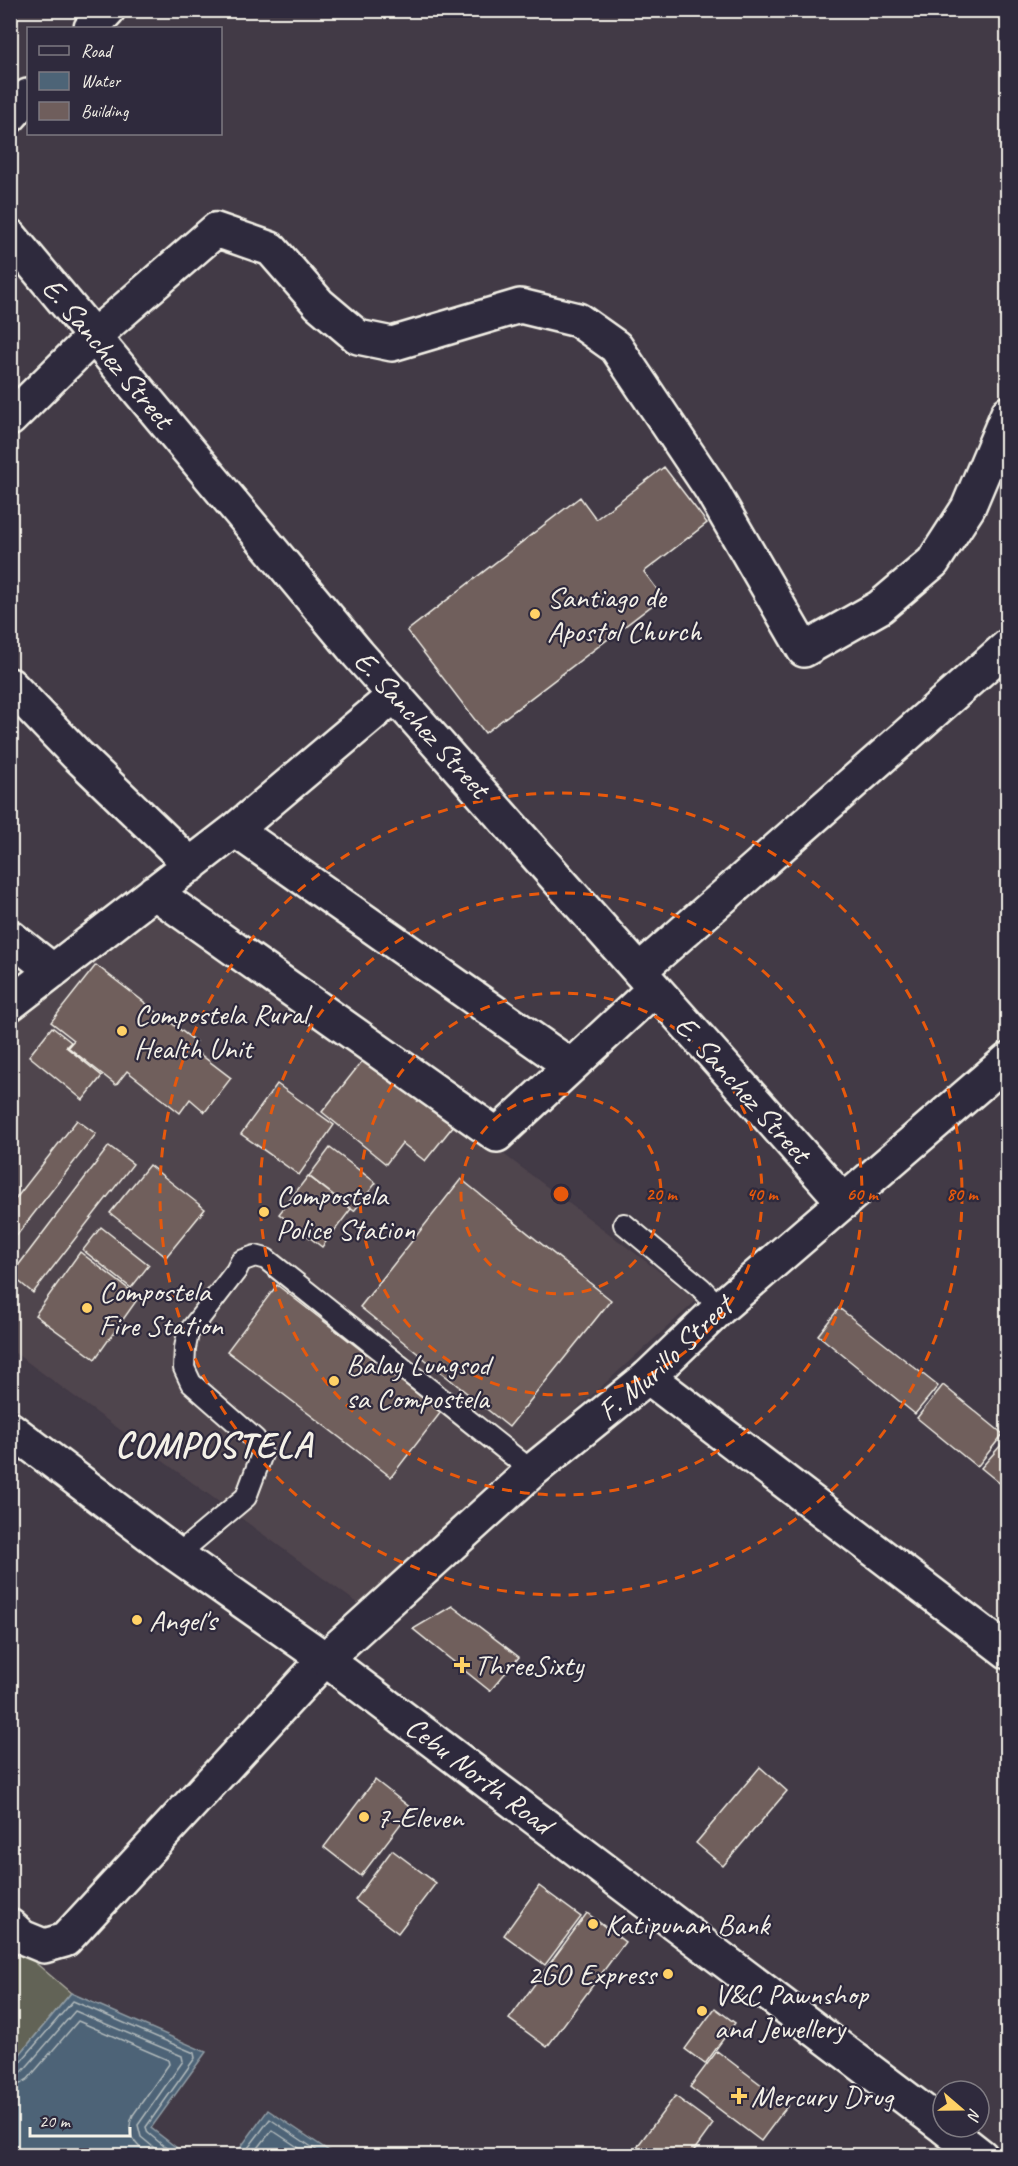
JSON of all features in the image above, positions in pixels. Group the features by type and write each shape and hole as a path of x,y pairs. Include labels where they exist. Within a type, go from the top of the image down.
{"main road":[{"path":"92,27 108,10"},
{"path":"10,116 27,97"},
{"path":"10,419 94,336 216,230 271,249 319,304 358,337 392,344 520,306 578,320 616,347 711,489 804,650 880,607 933,561 968,508 1008,413"},
{"name":"E. Sanchez Street","path":"10,236 358,654 844,1202"},
{"path":"154,892 497,1135 571,1066 646,980 1008,646"},
{"path":"10,685 77,755 191,865"},
{"path":"10,1004 235,830 395,695"},
{"path":"235,830 571,1066"},
{"path":"10,937 53,971"},
{"name":"F. Murillo Street","path":"10,1926 22,1937 44,1946 65,1940 325,1659 532,1471 648,1377 720,1308 1008,1060"},
{"path":"648,1377 1008,1652"},
{"name":"Cebu North Road","path":"10,1429 177,1555 325,1659 931,2117"},
{"name":"Cebu North Road","path":"959,2139 981,2156"}],"lane":[{"path":"624,1224 701,1288 720,1308"},
{"path":"177,1555 246,1497 262,1454 255,1439 191,1383 184,1368 188,1333 236,1271 241,1261 255,1256 266,1259 532,1471"}],"shaded area":[{"path":"152,906 368,1052 697,1300 360,1605 11,1350 11,1018"}],"green space":[{"path":"11,1942 71,1993 11,2065"}],"water":[{"path":"71,1993 206,2052 151,2128 186,2155 11,2155 11,2065"},
{"path":"268,2110 335,2155 235,2155"}],"building":[{"name":"Santiago de Apostol Church","path":"664,467 707,523 644,572 663,597 485,733 407,631 580,497 596,519"},
{"name":"Compostela Rural Health Unit","path":"96,965 196,1042 192,1048 231,1078 205,1112 190,1099 180,1113 127,1071 116,1085 68,1047 74,1040 51,1022"},
{"path":"52,1027 71,1042 66,1047 102,1076 83,1100 29,1056"},
{"path":"367,1055 454,1125 425,1161 402,1143 386,1164 322,1112"},
{"path":"277,1084 334,1125 299,1175 241,1134"},
{"path":"77,1120 96,1134 10,1244 10,1206"},
{"path":"109,1146 133,1164 33,1293 11,1275"},
{"path":"330,1148 376,1183 354,1211 309,1176"},
{"path":"149,1165 205,1209 166,1257 110,1213"},
{"path":"308,1176 351,1209 322,1247 279,1214"},
{"path":"461,1179 611,1300 509,1427 360,1307"},
{"path":"101,1227 149,1265 131,1288 83,1250"},
{"path":"80,1252 139,1297 95,1359 35,1315"},
{"name":"Balay Lungsod sa Compostela","path":"277,1285 441,1412 391,1477 227,1351"},
{"path":"839,1308 938,1386 915,1414 818,1335"},
{"path":"943,1385 1003,1434 977,1467 917,1418"},
{"path":"1008,1437 1008,1490 981,1468"},
{"path":"452,1606 519,1657 490,1691 413,1629"},
{"path":"760,1767 787,1791 723,1866 696,1843"},
{"path":"375,1780 412,1809 361,1876 324,1847"},
{"path":"392,1850 436,1883 398,1933 355,1900"},
{"path":"539,1886 581,1917 545,1965 504,1935"},
{"path":"587,1913 625,1942 547,2047 509,2019"},
{"path":"715,2008 735,2023 705,2064 685,2049"},
{"name":"Mercury Drug","path":"717,2051 788,2105 761,2141 690,2087"},
{"path":"675,2096 713,2124 690,2156 630,2156"}],"place":[{"name":"Santiago de Apostol Church","path":"535,614"},
{"name":"Compostela Rural Health Unit","path":"122,1031"},
{"name":"Compostela Police Station","path":"264,1212"},
{"name":"Compostela Fire Station","path":"87,1308"},
{"name":"Balay Lungsod sa Compostela","path":"334,1381"},
{"name":"Angel's","path":"137,1620"},
{"name":"ThreeSixty","path":"462,1665"},
{"name":"7-Eleven","path":"364,1817"},
{"name":"Katipunan Bank","path":"593,1924"},
{"name":"2GO Express","path":"668,1974"},
{"name":"V&C Pawnshop and Jewellery","path":"702,2011"},
{"name":"Mercury Drug","path":"739,2096"}],"district":[{"name":"COMPOSTELA","path":"214,1445"}]}
